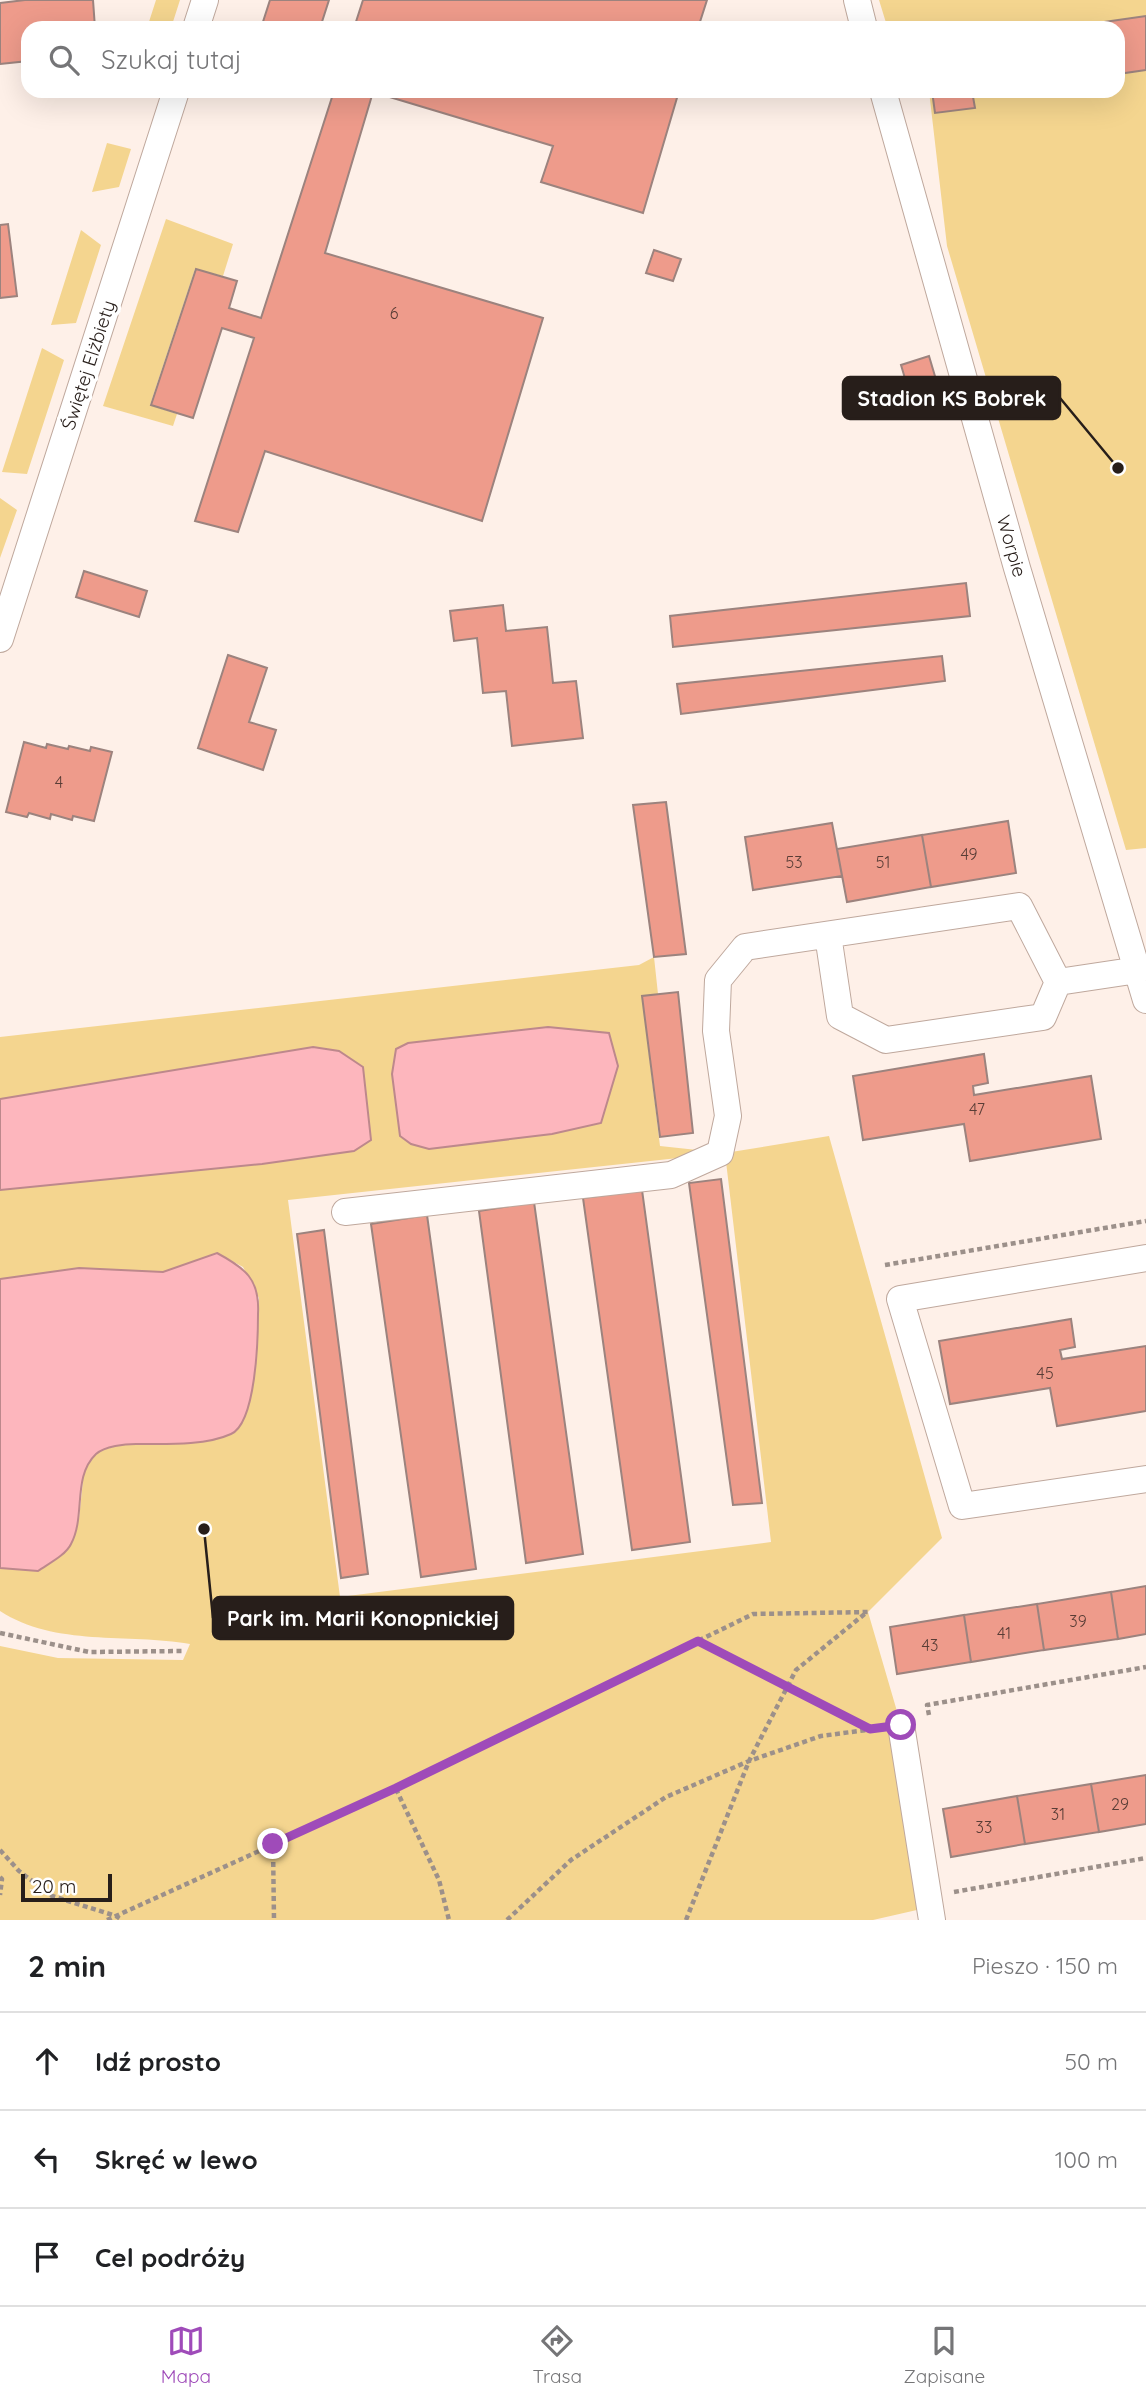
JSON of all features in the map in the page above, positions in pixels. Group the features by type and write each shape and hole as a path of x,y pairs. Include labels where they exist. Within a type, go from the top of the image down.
{"street":[{"path":"198,21 205,0"},
{"path":"856,0 862,21"},
{"name":"Świętej Elżbiety","path":"0,639 174,98"},
{"name":"Worpie","path":"885,98 1021,580 1146,1000"},
{"path":"345,1212 671,1175 720,1153 729,1116 716,1031 718,980 745,947 1019,906 1058,982"},
{"path":"828,935 840,1016 886,1040 1043,1017 1058,982"},
{"path":"1058,982 1138,970"},
{"path":"1146,1258 900,1299 962,1506 1146,1479"},
{"path":"901,1725 930,1908"}],"path":[{"path":"885,1265 1146,1221"},
{"path":"107,1920 396,1788 753,1614 868,1612 796,1670 749,1761 686,1920"},
{"path":"0,1633 89,1652 182,1651"},
{"path":"698,1641 870,1729"},
{"path":"507,1920 571,1860 666,1797 749,1761 821,1736 901,1725 931,1726 927,1705 1146,1667"},
{"path":"396,1788 439,1880 449,1920"},
{"path":"273,1844 274,1920"},
{"path":"0,1850 19,1871 52,1896 122,1920"},
{"path":"930,1908 1146,1858"},
{"path":"0,1877 0,1895"}],"shaded area":[{"path":"156,0 180,0 173,21 149,21"},
{"path":"879,0 1146,0 1146,848 1126,850 947,246 930,98 1125,98 1125,21 885,21"},
{"path":"107,143 131,149 119,187 92,192"},
{"path":"166,219 233,244 223,276 195,269 150,405 177,414 173,426 103,406"},
{"path":"81,230 101,245 76,323 51,325"},
{"path":"42,348 64,360 27,474 2,472"},
{"path":"0,498 17,510 0,558"},
{"path":"654,957 658,994 642,996 660,1146 725,1153 829,1136 942,1538 868,1612 901,1725 930,1907 873,1920 0,1920 0,1646 58,1658 183,1660 190,1644 68,1634 21,1622 0,1611 0,1568 6,1569 79,1519 84,1471 97,1452 123,1444 188,1444 232,1434 253,1377 259,1298 243,1267 217,1253 163,1272 79,1268 0,1279 0,1190 262,1164 354,1151 313,1047 0,1099 0,1037 639,965","holes":["548,1027 609,1033 408,1043","725,1153 771,1542 340,1597 288,1200"]},
{"path":"548,1027 609,1033 618,1066 601,1123 552,1134 429,1149 411,1144 400,1136 392,1074 396,1049 408,1043"},
{"path":"313,1047 339,1051 363,1067 371,1140 354,1151 262,1164 0,1190 0,1099"},
{"path":"217,1253 249,1276 258,1302 254,1379 246,1414 239,1427 231,1434 209,1441 185,1444 126,1444 100,1451 89,1463 84,1474 78,1521 69,1548 38,1571 0,1568 0,1279 79,1268 163,1272"}],"building":[{"path":"25,0 93,0 94,21 21,21 21,62 0,64 0,3"},
{"path":"270,0 329,0 322,21 263,21"},
{"path":"363,0 707,0 700,21 356,21"},
{"path":"1146,16 1146,70 1125,73 1125,21 1111,21"},
{"path":"332,98 371,98 325,253 543,318 482,521 265,451 238,532 195,521 254,338 222,328 193,418 151,405 196,269 237,281 229,308 261,318"},
{"path":"393,98 677,98 643,213 541,182 553,146"},
{"path":"933,98 973,98 975,108 935,113"},
{"path":"8,224 17,296 0,298 0,225"},
{"path":"654,250 681,259 673,281 646,273"},
{"path":"929,356 940,393 912,402 901,365"},
{"path":"84,571 147,591 139,617 76,597"},
{"path":"966,583 970,616 673,647 670,616"},
{"path":"503,605 506,631 547,627 553,683 576,681 583,738 512,746 506,691 483,693 477,638 454,641 450,611"},
{"path":"228,655 267,668 249,722 276,730 263,770 198,748"},
{"path":"942,656 945,681 681,714 677,684"},
{"path":"24,742 46,748 47,744 90,751 91,747 112,752 94,821 73,816 72,820 51,814 50,819 29,813 27,817 6,812"},
{"path":"666,802 686,954 654,957 633,805"},
{"path":"1008,821 1016,873 931,887 922,835"},
{"path":"832,823 842,876 753,890 745,837"},
{"path":"922,835 931,887 847,902 837,849"},
{"path":"678,992 693,1133 660,1137 642,996"},
{"path":"984,1054 988,1083 973,1086 974,1095 1091,1076 1101,1139 970,1161 964,1124 863,1140 853,1076"},
{"path":"721,1179 762,1503 733,1505 689,1183"},
{"path":"642,1190 690,1542 632,1550 583,1198"},
{"path":"534,1202 583,1554 526,1563 479,1211"},
{"path":"427,1215 476,1569 421,1577 371,1224"},
{"path":"324,1230 368,1574 341,1578 297,1234"},
{"path":"1071,1319 1075,1347 1060,1350 1062,1359 1146,1346 1146,1411 1057,1426 1050,1388 950,1404 939,1341"},
{"path":"1146,1586 1146,1634 1118,1639 1111,1592"},
{"path":"1111,1592 1118,1639 1044,1650 1037,1604"},
{"path":"1037,1604 1044,1650 971,1662 964,1615"},
{"path":"964,1615 971,1662 897,1674 890,1627"},
{"path":"1146,1775 1146,1824 1099,1832 1091,1784"},
{"path":"1091,1784 1099,1832 1025,1844 1017,1796"},
{"path":"1017,1796 1025,1844 951,1857 943,1809"}],"place":[{"name":"Stadion KS Bobrek","path":"1118,468"},
{"name":"Park im. Marii Konopnickiej","path":"204,1529"}],"route":[{"path":"273,1844 396,1788 698,1641 870,1729 901,1725"}]}
